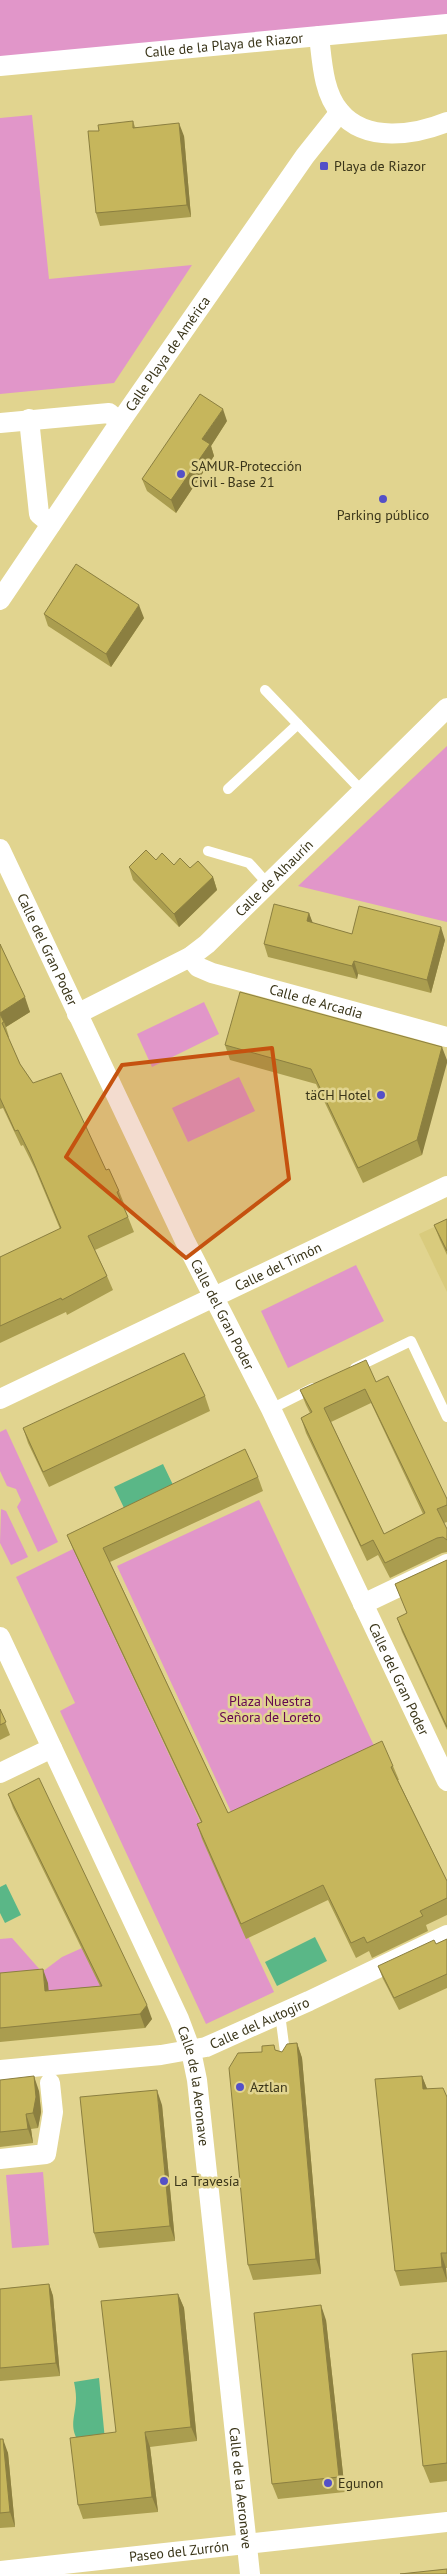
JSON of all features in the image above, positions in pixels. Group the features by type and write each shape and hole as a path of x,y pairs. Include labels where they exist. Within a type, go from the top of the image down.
{"street":[{"name":"Calle de la Playa de Riazor","path":"0,66 447,24"},
{"path":"319,36 322,66 329,91 340,112 356,126 377,133 404,134 429,129 447,122"},
{"name":"Calle Playa de América","path":"0,600 120,422 306,156 340,112"},
{"path":"0,423 109,413 120,422"},
{"path":"29,420 39,514 51,524"},
{"name":"Calle de Alhaurín","path":"77,1014 190,958 207,944 447,708"},
{"name":"Calle del Gran Poder","path":"0,849 185,1241 216,1296 271,1409 447,1780"},
{"name":"Calle de Arcadia","path":"190,958 198,967 212,973 447,1037"},
{"name":"Calle del Timón","path":"0,1399 447,1186"},
{"path":"364,1604 447,1564"},
{"name":"Calle de la Aeronave","path":"0,1637 179,2018 191,2051 197,2080 250,2574"},
{"path":"0,1772 52,1748"},
{"name":"Calle del Autogiro","path":"0,2070 191,2051 223,2040 447,1935"},
{"path":"0,2159 46,2154 52,2112 50,2083"},
{"name":"Paseo del Zurrón","path":"0,2571 447,2522"}],"lane":[{"path":"265,690 363,792"},
{"path":"228,789 298,724"},
{"path":"208,850 249,863 267,883"},
{"path":"350,1371 412,1342 447,1418"},
{"path":"271,1409 323,1384"},
{"path":"280,2014 286,2060"}],"highlighted area":[{"path":"272,1048 289,1179 186,1258 66,1157 122,1065"}],"shaded area":[{"path":"447,1221 447,1292 419,1234"},
{"path":"163,1464 174,1487 125,1510 114,1487"},
{"path":"6,1884 21,1915 5,1923 0,1913 0,1887"},
{"path":"315,1937 327,1961 277,1986 265,1962"},
{"path":"99,2378 105,2440 79,2442 73,2426 76,2398 74,2382"}],"green space":[{"path":"0,0 447,0 447,24 0,66"},
{"path":"32,115 49,279 192,265 114,383 0,394 0,118"},
{"path":"447,746 447,922 298,886"},
{"path":"204,1002 219,1034 152,1067 137,1034"},
{"path":"239,1077 255,1111 188,1142 172,1108"},
{"path":"356,1265 384,1321 288,1368 261,1311"},
{"path":"6,1429 58,1542 38,1552 17,1507 21,1500 16,1489 7,1486 0,1471 0,1432"},
{"name":"Plaza Nuestra Señora de Loreto","path":"259,1500 376,1750 233,1816 117,1566"},
{"path":"1,1509 6,1511 28,1557 11,1565 0,1543"},
{"path":"73,1549 207,1836 202,1839 274,1992 206,2024 60,1711 75,1703 16,1577"},
{"path":"12,1938 42,1972 62,1957 82,1948 106,1997 0,1989 0,1939"},
{"path":"43,2172 49,2245 12,2248 6,2175"}],"building":[{"path":"133,121 133,128 179,123 187,205 96,213 88,131 99,131 98,125"},
{"name":"SAMUR-Protección Civil - Base 21","path":"200,394 223,409 202,439 210,444 171,500 142,479"},
{"path":"76,564 139,605 106,654 44,614"},
{"path":"146,850 156,860 162,853 174,865 180,858 190,868 198,861 213,877 174,914 129,867"},
{"path":"274,904 309,913 307,921 352,934 359,906 441,927 427,980 354,961 352,966 264,944"},
{"path":"0,944 25,997 0,1013"},
{"name":"täCH Hotel","path":"240,992 442,1047 417,1140 358,1168 311,1069 225,1045"},
{"path":"0,1014 20,1064 33,1083 61,1073 106,1170 109,1169 128,1217 88,1236 107,1276 62,1300 61,1298 0,1326 0,1257 61,1228 30,1154 18,1130 15,1131 0,1098"},
{"path":"447,1219 447,1251 434,1225"},
{"path":"184,1353 205,1396 43,1472 23,1428"},
{"path":"366,1360 376,1382 388,1376 447,1499 447,1505 437,1509 447,1529 447,1540 443,1537 437,1538 385,1563 373,1540 361,1546 301,1418 312,1412 300,1390","holes":["365,1389 425,1513 384,1534 324,1408"]},
{"path":"245,1449 258,1477 103,1548 228,1813 382,1741 393,1766 391,1767 447,1881 447,1898 420,1911 423,1916 367,1943 364,1937 351,1943 323,1885 241,1924 197,1824 202,1822 67,1535"},
{"path":"447,1560 447,1727 397,1618 407,1613 395,1584"},
{"path":"0,1709 6,1722 0,1725"},
{"path":"39,1778 147,2005 140,2014 0,2028 0,1973 43,1969 45,1991 102,1986 8,1794"},
{"path":"447,1939 447,1974 394,1998 378,1966 434,1940 436,1944"},
{"path":"297,2043 316,2259 248,2265 229,2068 238,2053 262,2052 262,2046 274,2045 275,2050 282,2052 287,2044"},
{"path":"34,2076 36,2097 33,2113 26,2114 28,2129 0,2132 0,2080"},
{"path":"422,2076 423,2089 443,2088 447,2097 447,2253 441,2253 442,2267 395,2271 375,2079"},
{"path":"157,2090 170,2226 94,2233 80,2097"},
{"path":"49,2284 56,2363 0,2368 0,2289"},
{"path":"178,2294 191,2427 145,2432 152,2497 78,2505 70,2438 116,2432 101,2301"},
{"path":"321,2305 339,2477 272,2484 254,2313"},
{"path":"447,2351 447,2463 423,2466 412,2354"},
{"path":"0,2439 3,2439 10,2512 0,2513"},
{"path":"447,2569 447,2574 400,2574"}],"place":[{"name":"Playa de Riazor","path":"324,166"},
{"name":"SAMUR-Protección Civil - Base 21","path":"181,474"},
{"name":"Parking público","path":"383,499"},
{"name":"täCH Hotel","path":"381,1095"},
{"name":"Aztlan","path":"240,2087"},
{"name":"La Travesía","path":"164,2181"},
{"name":"Egunon","path":"328,2483"}]}
